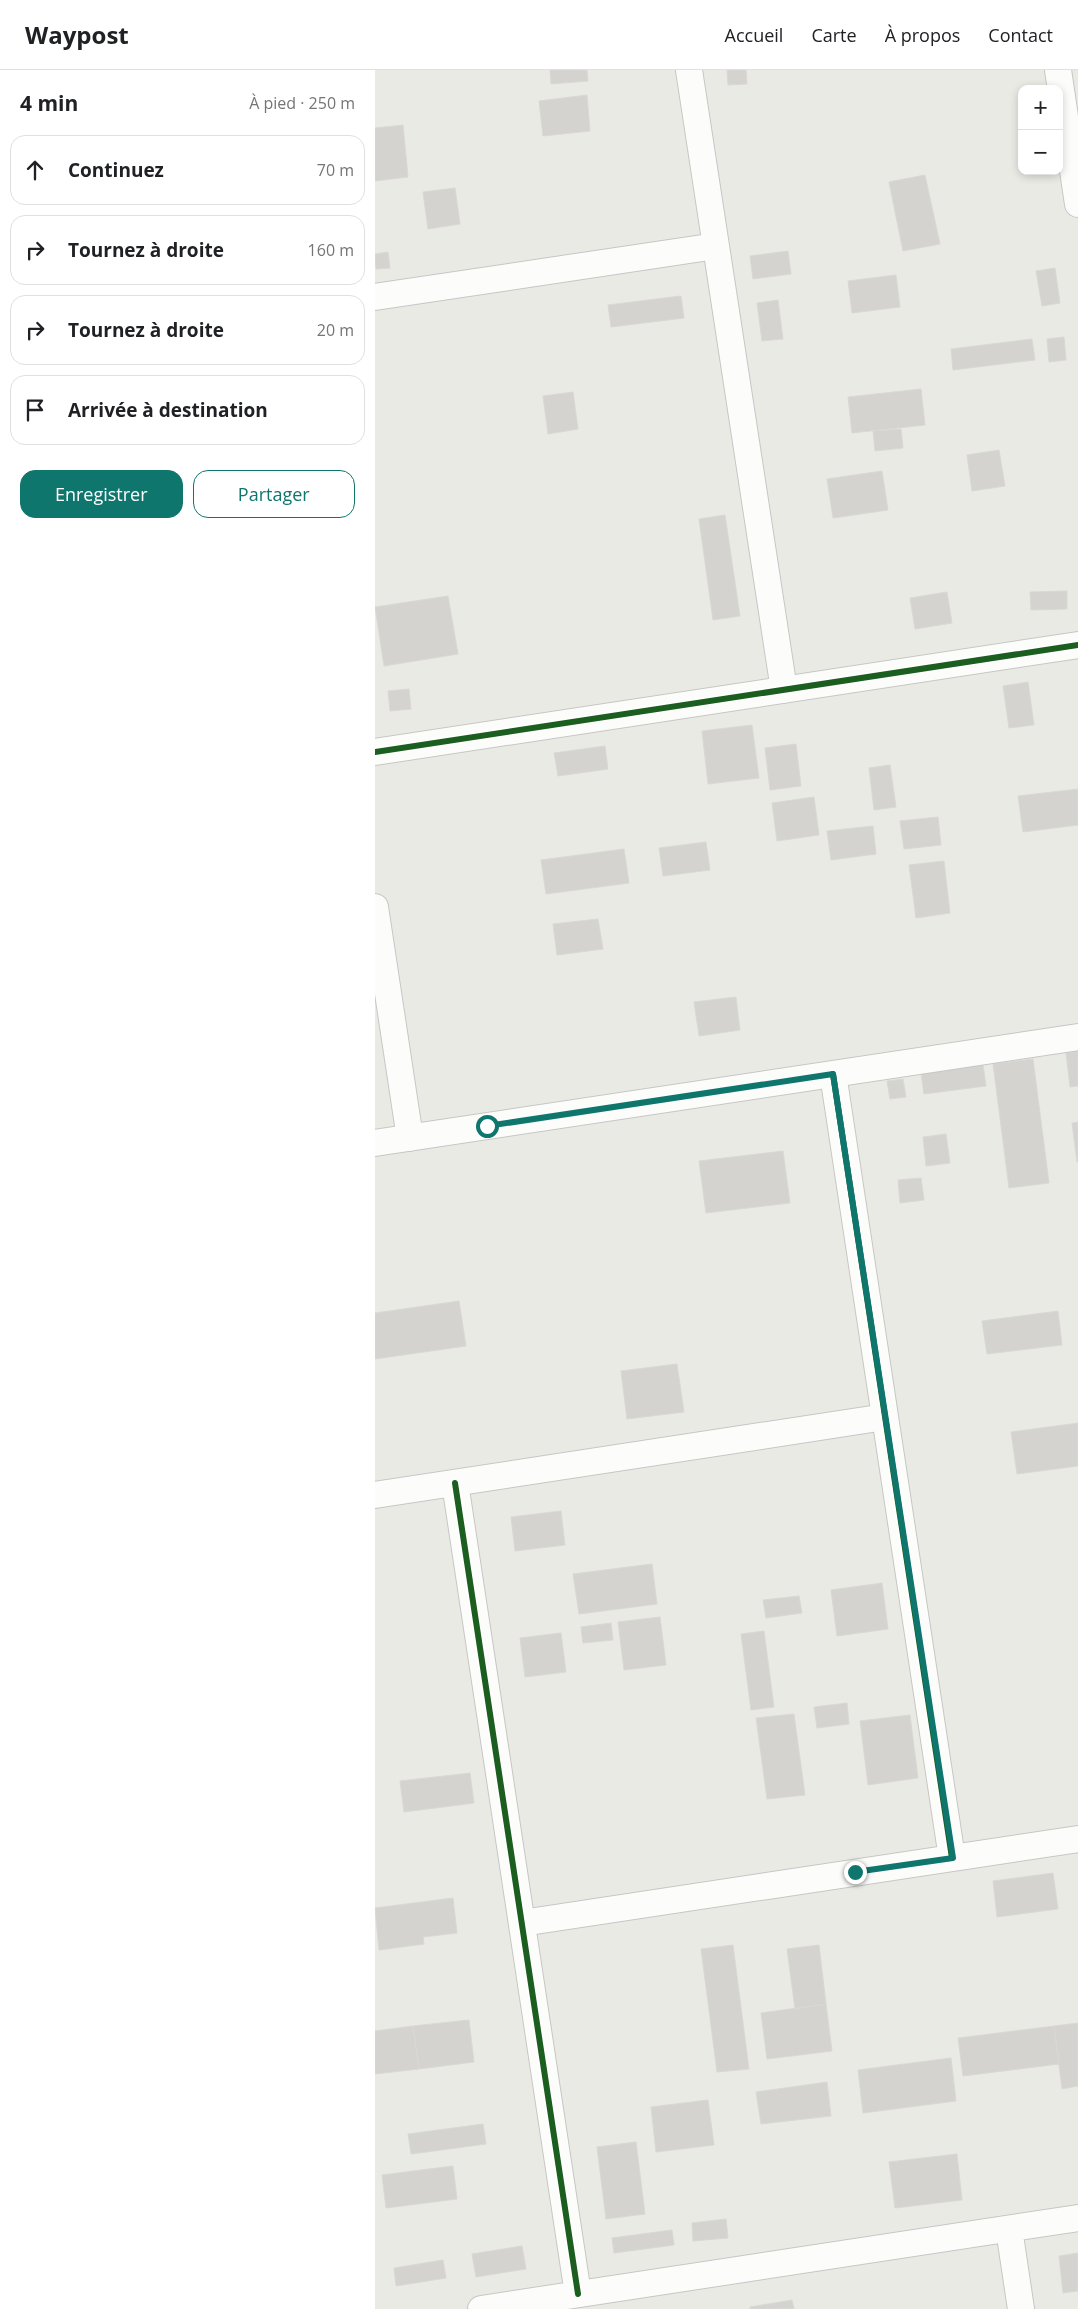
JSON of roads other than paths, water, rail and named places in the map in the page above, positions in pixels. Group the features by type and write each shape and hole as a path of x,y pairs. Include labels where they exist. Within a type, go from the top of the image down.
{"street":[{"path":"689,70 784,690"},
{"path":"1058,70 1078,204"},
{"path":"375,297 716,246"},
{"path":"375,752 1078,645"},
{"path":"375,907 410,1138"},
{"path":"375,1144 1078,1037"},
{"path":"833,1074 953,1858"},
{"path":"375,1495 885,1417"},
{"path":"455,1483 578,2294"},
{"path":"522,1923 1078,1839"},
{"path":"481,2309 1078,2218"},
{"path":"1009,2229 1021,2309"}]}
